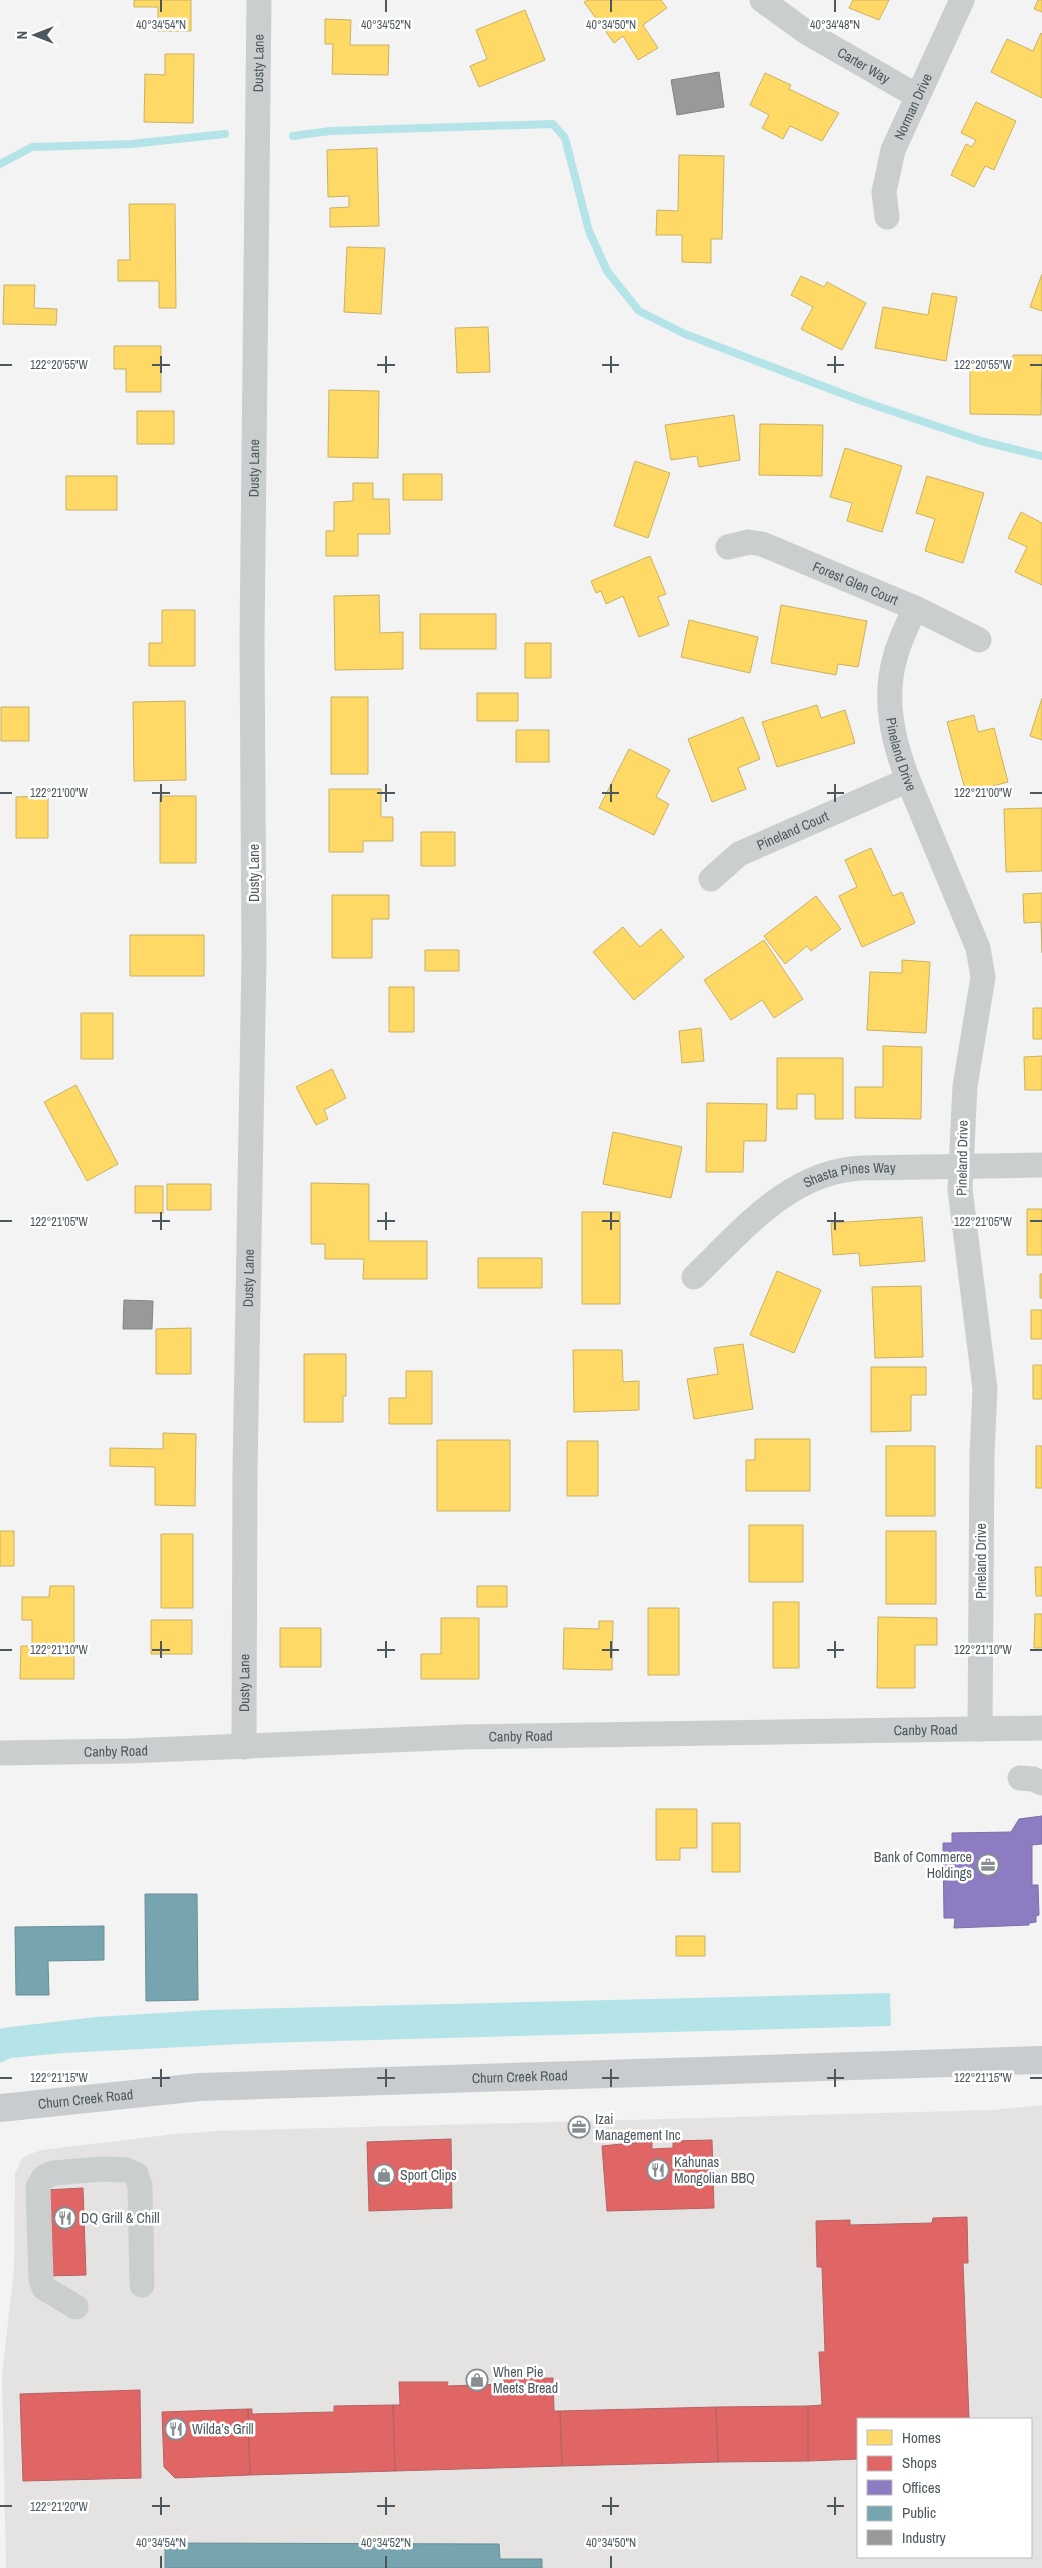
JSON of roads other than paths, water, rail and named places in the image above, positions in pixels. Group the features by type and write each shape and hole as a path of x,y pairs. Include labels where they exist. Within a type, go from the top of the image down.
{"main road":[{"name":"Churn Creek Road","path":"0,2108 200,2087 1042,2060"}],"street":[{"name":"Dusty Lane","path":"244,1747 245,1461 254,958 252,610 259,0"},
{"name":"Carter Way","path":"762,0 806,32 917,96"},
{"name":"Norman Drive","path":"887,217 884,192 888,168 917,96 962,0"},
{"name":"Forest Glen Court","path":"728,547 749,542 762,544 914,608 979,640"},
{"name":"Pineland Drive","path":"914,608 895,657 889,697 898,752 966,917 981,961 983,977 970,1044 965,1086 960,1167 964,1235 985,1389 982,1454 980,1730"},
{"name":"Pineland Court","path":"711,879 739,854 908,780"},
{"name":"Shasta Pines Way","path":"694,1277 764,1208 791,1190 824,1174 840,1169 1042,1165"},
{"name":"Canby Road","path":"0,1753 244,1747 472,1736 1042,1728"},
{"path":"76,2307 44,2288 41,2279 38,2188 43,2178 53,2173 110,2169 126,2170 136,2174 140,2186 142,2285"}],"water":[{"path":"890,1993 891,2026 263,2043 64,2053 11,2058 0,2063 0,2029 2,2028 96,2017 208,2010"}],"waterway":[{"path":"293,136 330,131 553,124 565,138 589,231 607,271 639,311 685,334 862,401 981,441 1042,456"},
{"path":"0,164 32,147 131,144 225,134"}],"place":[{"name":"Bank of Commerce Holdings","path":"988,1865"},
{"name":"Izai Management Inc","path":"579,2127"},
{"name":"Kahunas Mongolian BBQ","path":"658,2170"},
{"name":"Sport Clips","path":"384,2175"},
{"name":"DQ Grill & Chill","path":"65,2218"},
{"name":"When Pie Meets Bread","path":"477,2380"},
{"name":"Wilda’s Grill","path":"176,2429"}]}
